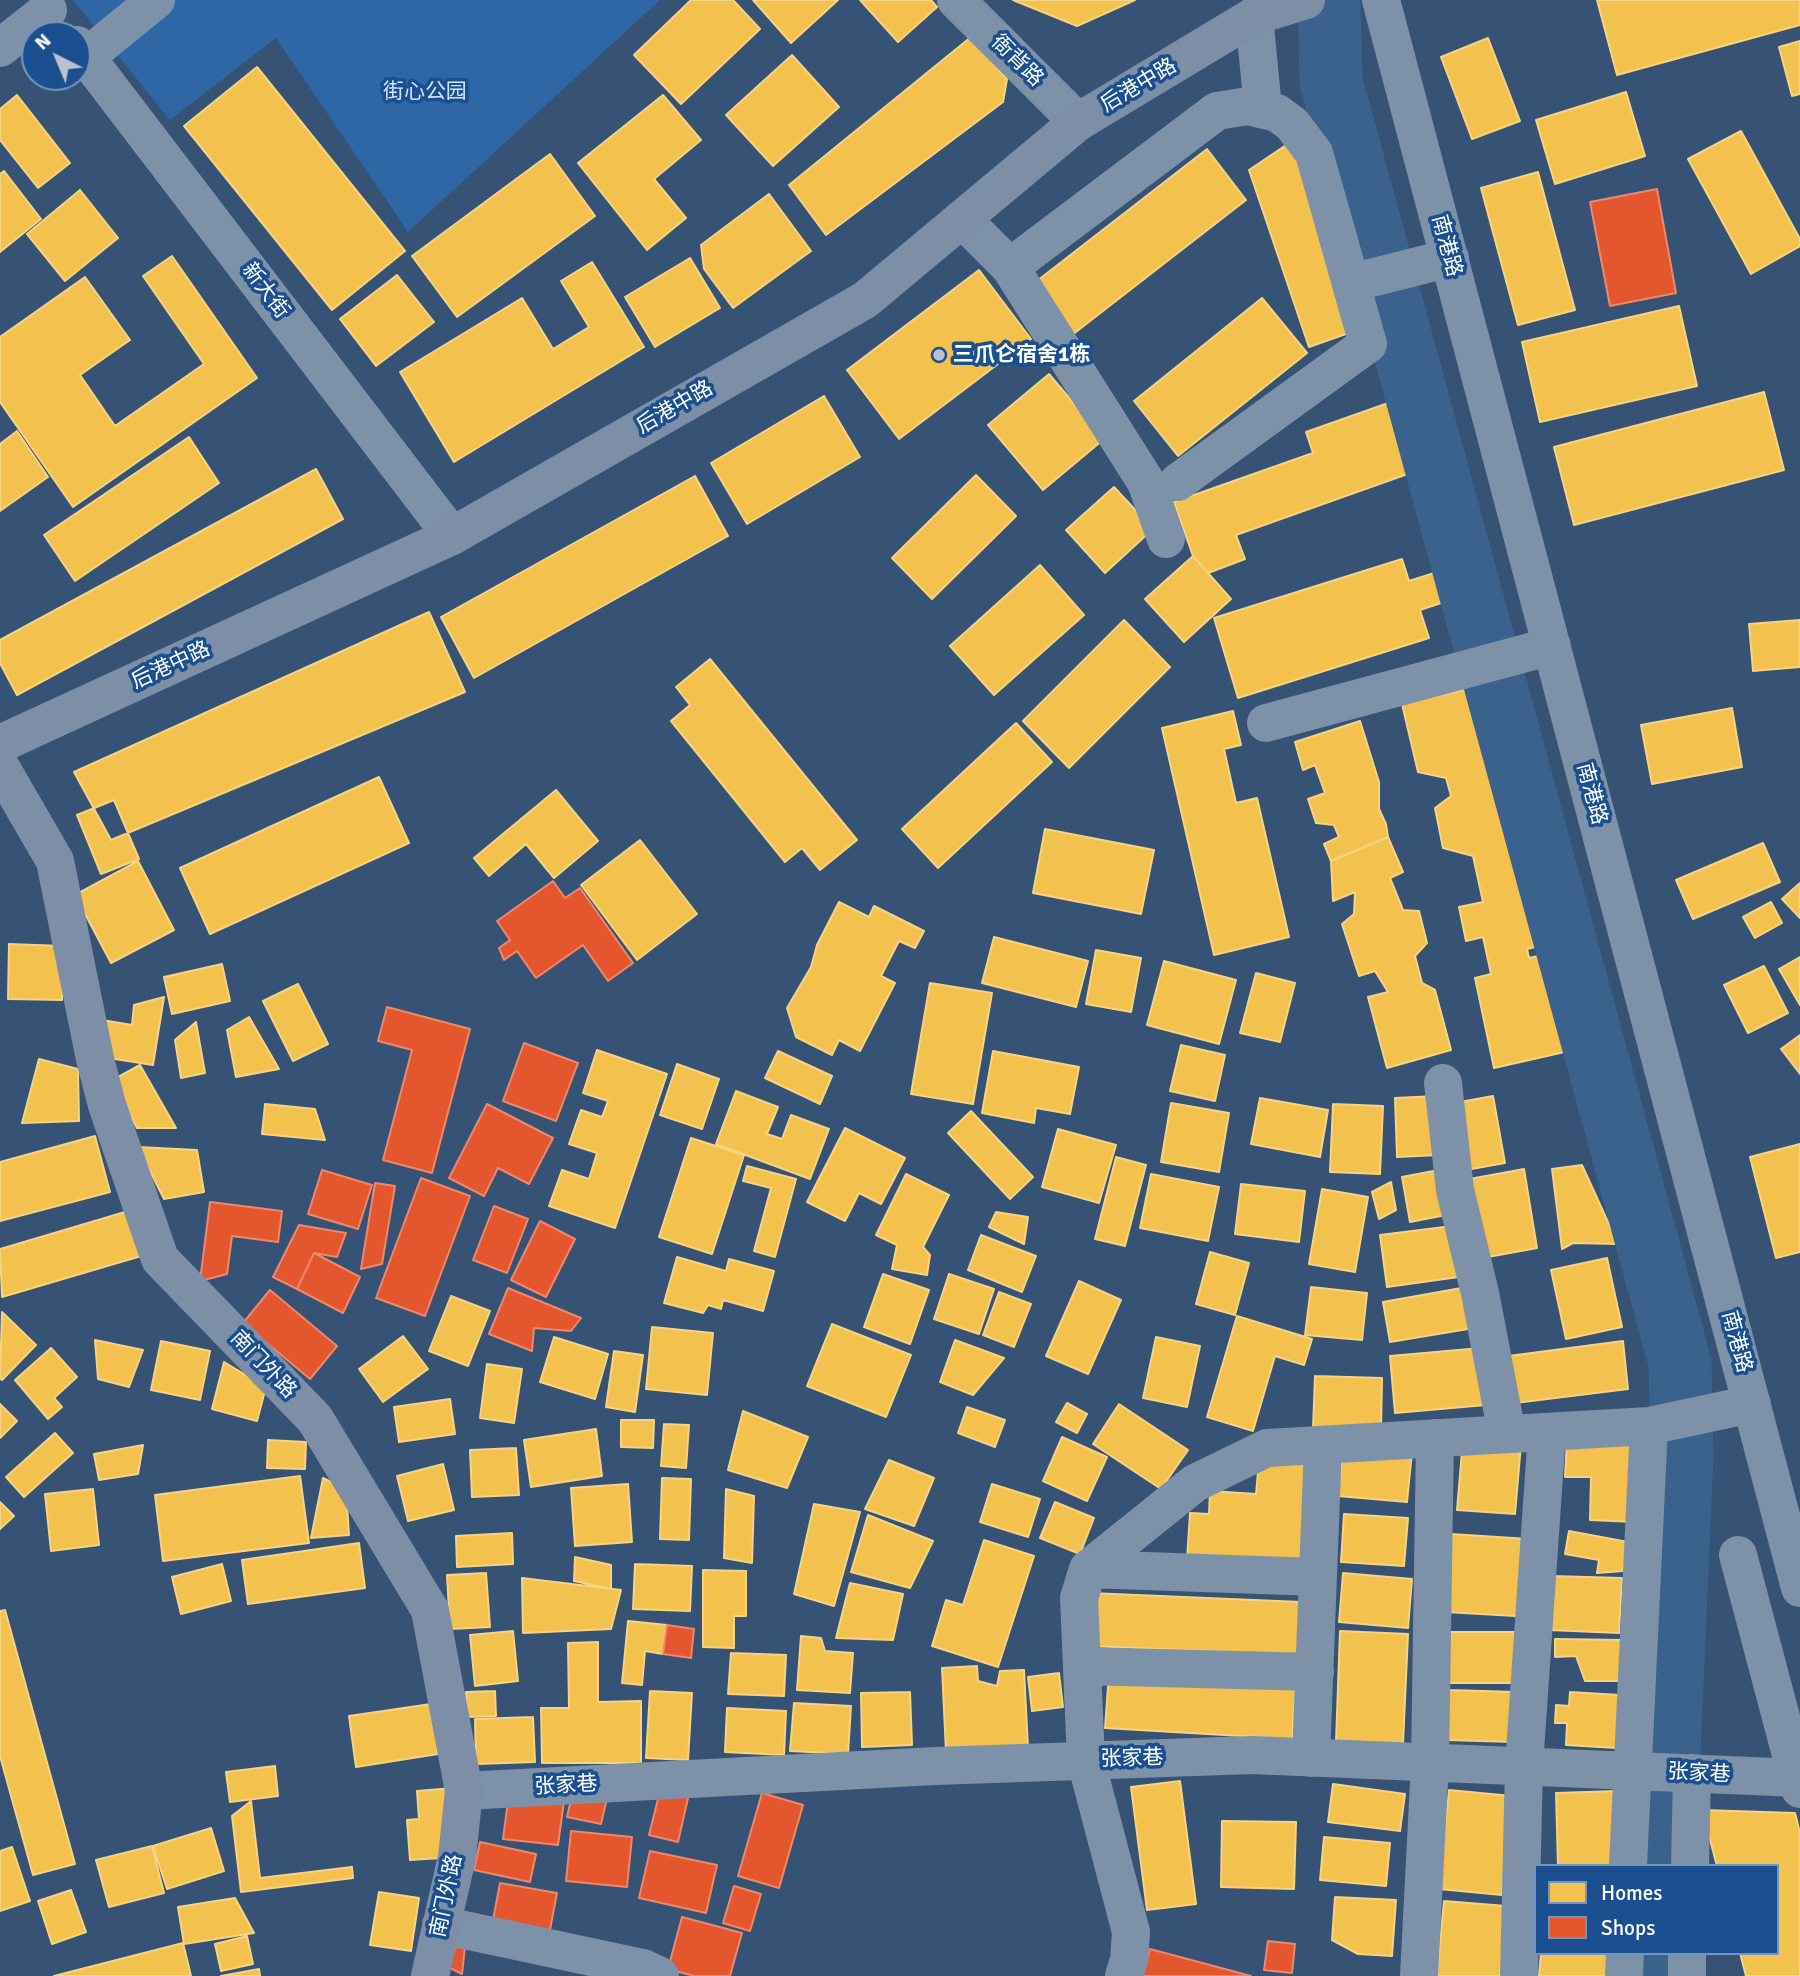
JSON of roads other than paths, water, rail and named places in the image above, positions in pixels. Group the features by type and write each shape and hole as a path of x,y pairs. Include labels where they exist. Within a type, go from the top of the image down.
{"main road":[{"name":"后港中路","path":"0,744 453,536 865,300 1078,122 1254,16 1304,0"},
{"name":"南门外路","path":"0,766 55,861 94,1059 160,1259 316,1419 429,1610 464,1791 457,1857 430,1976"},
{"path":"0,817 55,861"}],"street":[{"path":"89,21 156,0"},
{"name":"衙背路","path":"956,0 1078,122"},
{"name":"南港路","path":"1381,0 1800,1588"},
{"path":"1254,16 1264,109"},
{"path":"0,48 21,42"},
{"name":"新大街","path":"91,64 453,536"},
{"path":"1010,267 1217,111 1248,106 1277,113 1292,124 1314,153 1368,344 1178,482"},
{"path":"962,219 1010,267 1146,482 1166,539"},
{"path":"1351,283 1448,258"},
{"path":"1266,723 1551,646"},
{"path":"1443,1083 1455,1190 1480,1293 1507,1434"},
{"path":"1124,1976 1129,1960 1130,1932 1086,1761 1079,1598 1088,1569 1195,1483 1267,1448 1649,1426 1750,1404"},
{"path":"1628,1864 1649,1426"},
{"path":"1519,1976 1524,1766 1547,1432"},
{"path":"1419,1976 1430,1763 1435,1438"},
{"path":"1311,1758 1323,1445"},
{"path":"1738,1555 1800,1782"},
{"path":"1088,1569 1318,1577"},
{"path":"1082,1666 1315,1672"},
{"name":"张家巷","path":"464,1791 934,1766 1252,1755 1692,1773 1800,1782"},
{"path":"1690,1864 1692,1773"},
{"path":"441,1925 643,1968 660,1976"},
{"path":"1624,1976 1625,1955"},
{"path":"1686,1976 1687,1955"}],"waterway":[{"path":"1329,0 1331,81 1680,1363 1682,1457 1664,1864"},
{"path":"1659,1976 1660,1955"}],"place":[{"name":"三爪仑宿舍1栋","path":"939,355"}],"park label":[{"name":"街心公园","path":"425,92"}]}
